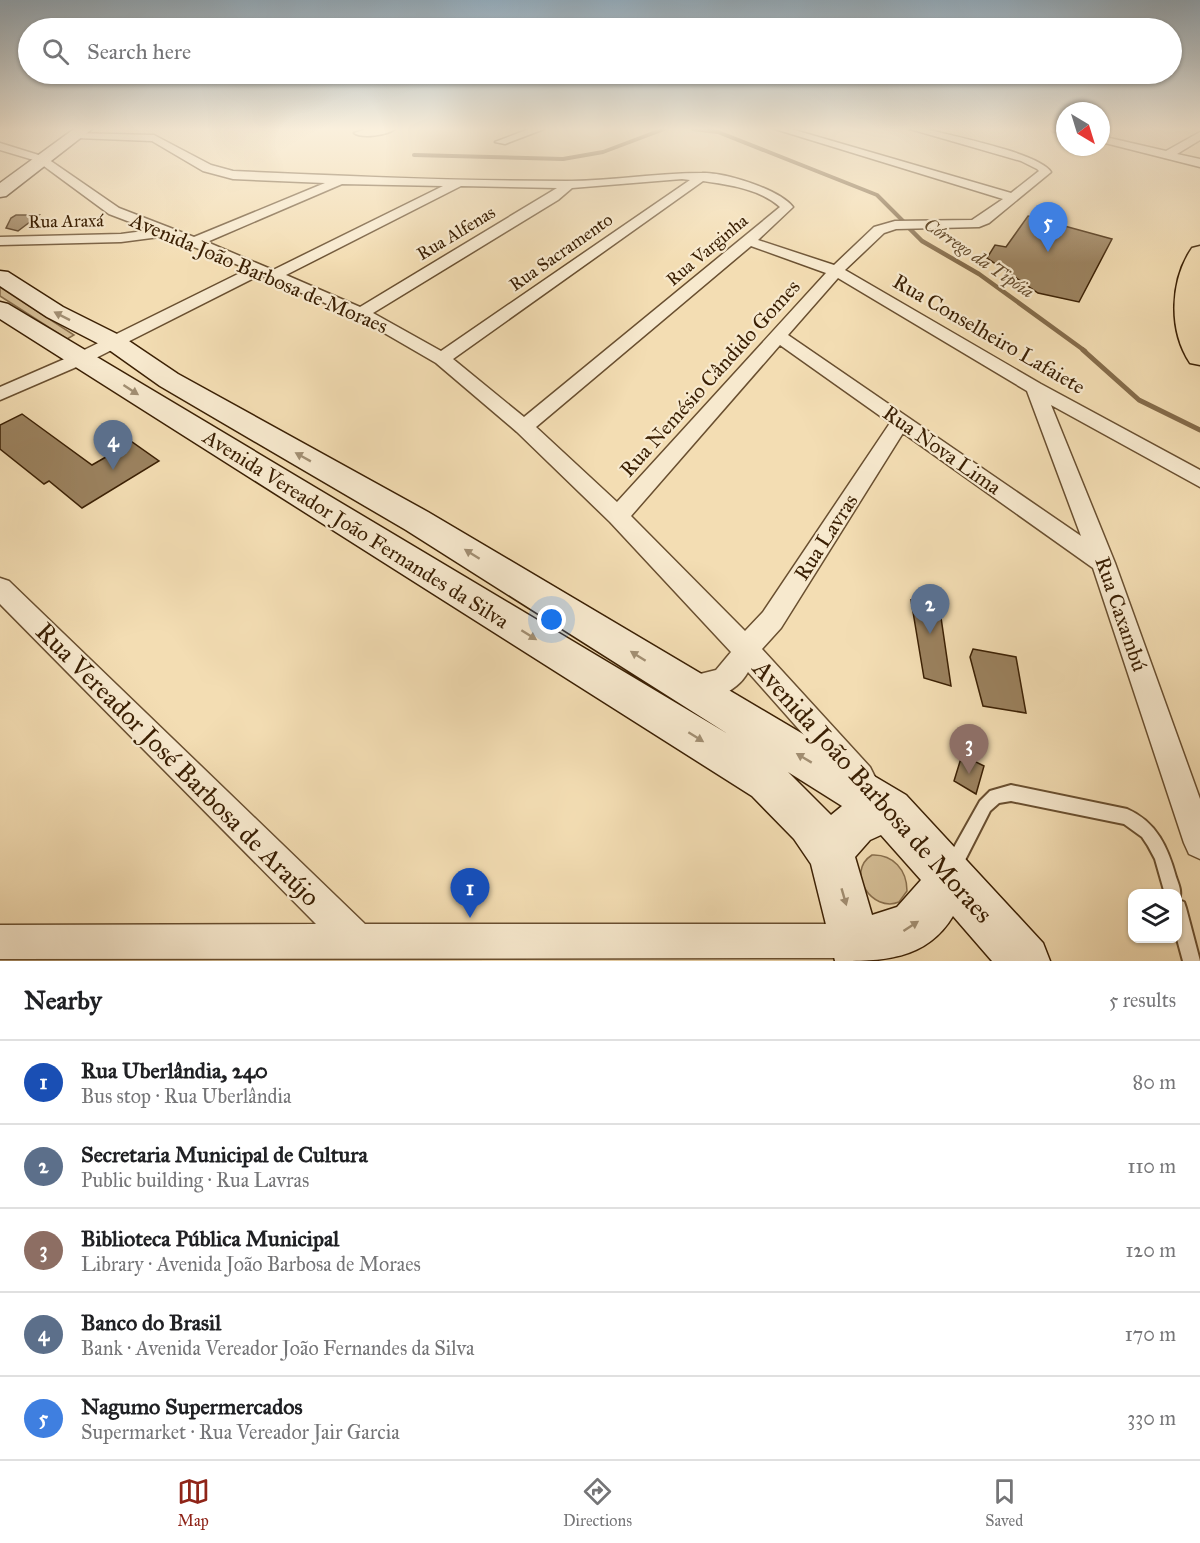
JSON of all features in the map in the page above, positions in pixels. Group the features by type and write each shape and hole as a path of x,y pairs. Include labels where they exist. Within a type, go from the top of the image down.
{"main road":[{"path":"0,192 18,174"},
{"path":"1200,253 1188,286 1185,313 1191,339 1200,357"},
{"name":"Avenida Vereador João Fernandes da Silva","path":"0,277 55,312 114,342 169,380 417,521 890,810"},
{"name":"Avenida Vereador João Fernandes da Silva","path":"0,309 82,357 314,503 767,781 810,823 831,854 858,951"},
{"path":"314,503 347,482"},
{"path":"831,854 848,827 860,818 890,810"},
{"name":"Avenida João Barbosa de Moraes","path":"890,810 1025,961"},
{"path":"858,951 905,931 925,917 939,898 949,875"}],"street":[{"name":"Avenida João Barbosa de Moraes","path":"59,174 114,211 195,242 361,313 442,359 524,427 618,516 745,649 890,810"},
{"name":"Rua Varginha","path":"226,174 342,180 569,185 667,175 703,176 758,189 784,202 787,207 782,213 524,427"},
{"path":"932,174 1011,197 1042,174"},
{"name":"Rua Sacramento","path":"442,359 703,176"},
{"path":"195,242 342,180"},
{"path":"0,394 459,183"},
{"name":"Rua Alfenas","path":"361,313 554,197 569,185"},
{"name":"Rua Nemésio Cândido Gomes","path":"618,516 780,337 836,271 879,230 895,225 974,224 984,220 1011,197"},
{"name":"Rua Araxá","path":"0,241 121,238 169,233"},
{"name":"Rua Conselheiro Lafaiete","path":"749,241 836,271 1035,388 1200,479"},
{"name":"Rua Nova Lima","path":"780,337 1104,563"},
{"name":"Rua Caxambú","path":"1035,388 1104,563 1200,843"},
{"name":"Rua Lavras","path":"745,649 772,621 901,421"},
{"name":"Rua Vereador José Barbosa de Araújo","path":"0,588 356,940"},
{"name":"Avenida João Barbosa de Moraes","path":"689,688 706,688 733,674 741,662 745,649"},
{"path":"0,942 356,940 858,951"}],"lane":[{"path":"949,875 984,806 994,796 1011,793 1127,817 1143,825 1154,837 1163,856 1172,889"},
{"path":"1182,923 1192,961"}],"shaded area":[{"path":"0,287 74,335 67,339 0,296"},
{"path":"872,855 880,855 892,860 901,870 907,891 899,902 889,904 880,902 865,889 861,871 864,862"}],"building":[{"path":"16,215 39,215 18,231 6,228 11,218"},
{"path":"1028,216 1112,239 1079,302 1038,293 987,258 995,245 1006,247"},
{"path":"22,414 92,465 132,442 159,461 82,508 49,481 44,484 0,449 0,425"},
{"path":"911,600 939,604 951,686 924,678"},
{"path":"973,649 1016,657 1026,713 983,706 970,657"},
{"path":"962,755 984,766 976,794 954,781"}],"waterway":[{"name":"Córrego da Tipóia","path":"824,174 877,195 909,227"},
{"name":"Córrego da Tipóia","path":"907,226 922,241 979,274 1085,351"},
{"name":"Córrego da Tipóia","path":"1083,350 1139,400 1200,430"}],"place":[{"name":"Nagumo Supermercados","path":"1048,252"},
{"name":"Banco do Brasil","path":"113,470"},
{"name":"Secretaria Municipal de Cultura","path":"930,634"},
{"name":"Biblioteca Pública Municipal","path":"969,774"},
{"name":"Rua Uberlândia, 240","path":"470,918"}]}
